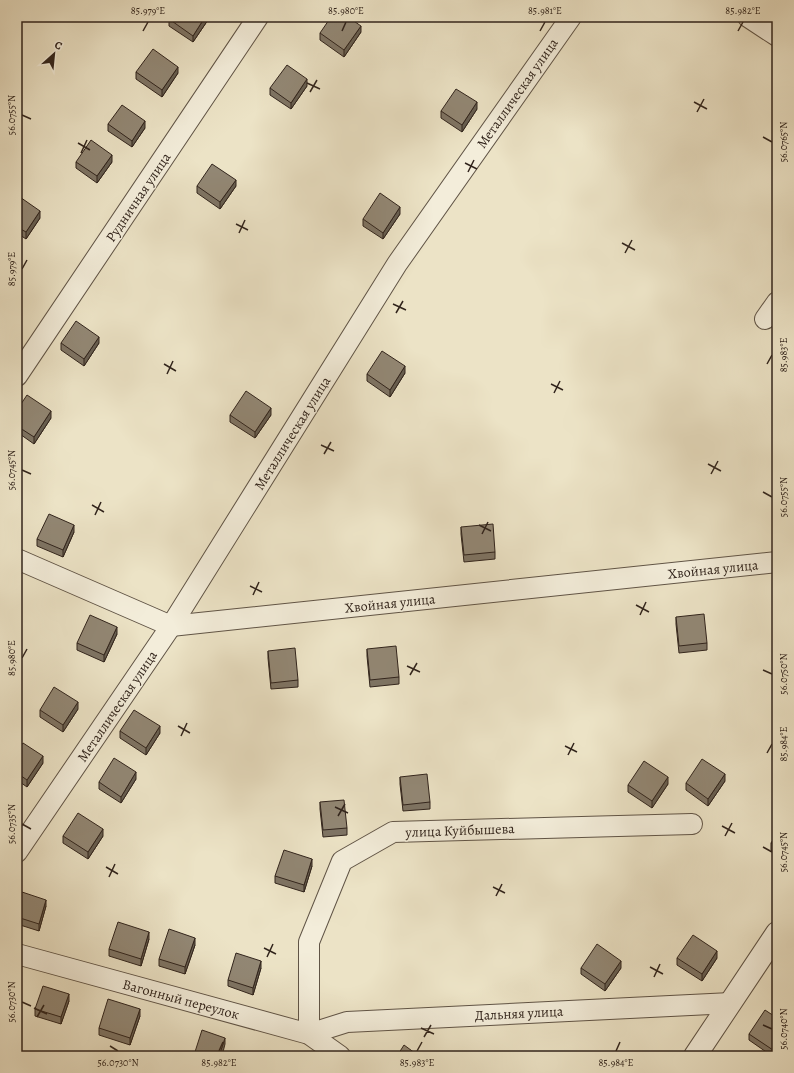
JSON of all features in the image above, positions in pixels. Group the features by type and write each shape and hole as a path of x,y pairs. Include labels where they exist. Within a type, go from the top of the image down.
{"street":[{"name":"Рудничная улица","path":"17,376 258,17"},
{"name":"Металлическая улица","path":"17,852 171,626 397,264 571,17"},
{"path":"748,17 777,36"},
{"path":"765,319 777,302"},
{"name":"Хвойная улица","path":"17,559 171,626 777,562"},
{"name":"улица Куйбышева","path":"310,1034 309,942 342,861 393,832 692,824"},
{"path":"696,1056 777,933"},
{"name":"Вагонный переулок","path":"17,954 310,1034 332,1054"},
{"name":"Дальняя улица","path":"310,1034 347,1022 731,1003"}],"building":[{"path":"171,17 205,17 193,36 169,19"},
{"path":"331,17 348,17 361,26 344,50 320,33"},
{"path":"153,49 178,67 162,90 136,72"},
{"path":"287,65 307,79 291,103 270,88"},
{"path":"456,89 477,102 462,125 441,111"},
{"path":"122,105 145,121 132,141 108,124"},
{"path":"91,140 112,155 97,176 76,162"},
{"path":"212,164 236,180 220,202 197,186"},
{"path":"380,193 400,207 383,233 363,219"},
{"path":"17,195 40,211 26,232 17,227"},
{"path":"76,321 99,337 84,359 61,343"},
{"path":"382,351 405,366 390,390 367,374"},
{"path":"246,391 271,408 255,432 230,415"},
{"path":"27,395 51,411 34,437 17,426 17,410"},
{"path":"49,514 74,525 63,550 37,539"},
{"path":"493,524 495,552 464,555 461,527"},
{"path":"704,614 707,643 679,646 676,617"},
{"path":"90,615 117,627 104,655 77,643"},
{"path":"396,646 399,677 370,680 367,649"},
{"path":"295,648 298,680 271,683 268,651"},
{"path":"54,687 78,702 63,725 40,710"},
{"path":"134,710 160,726 146,748 120,731"},
{"path":"23,743 43,756 27,780 17,773 17,751"},
{"path":"114,758 136,772 121,797 99,782"},
{"path":"702,759 725,774 708,799 686,783"},
{"path":"644,761 668,777 652,801 628,785"},
{"path":"427,774 430,802 403,805 400,777"},
{"path":"344,800 347,828 323,830 320,802"},
{"path":"78,813 103,829 88,852 63,836"},
{"path":"777,835 777,847 771,843"},
{"path":"284,850 312,859 304,885 275,876"},
{"path":"19,891 46,900 39,924 17,917 17,897"},
{"path":"118,922 149,932 141,959 109,949"},
{"path":"169,929 195,938 185,967 159,959"},
{"path":"693,935 717,951 702,974 677,958"},
{"path":"597,944 621,961 605,984 581,968"},
{"path":"236,953 261,961 253,988 228,980"},
{"path":"43,986 69,994 61,1017 35,1009"},
{"path":"108,999 140,1009 130,1038 99,1028"},
{"path":"765,1010 777,1018 777,1044 773,1050 749,1034"},
{"path":"202,1030 225,1038 219,1056 194,1055"},
{"path":"404,1045 419,1056 397,1056"}]}
